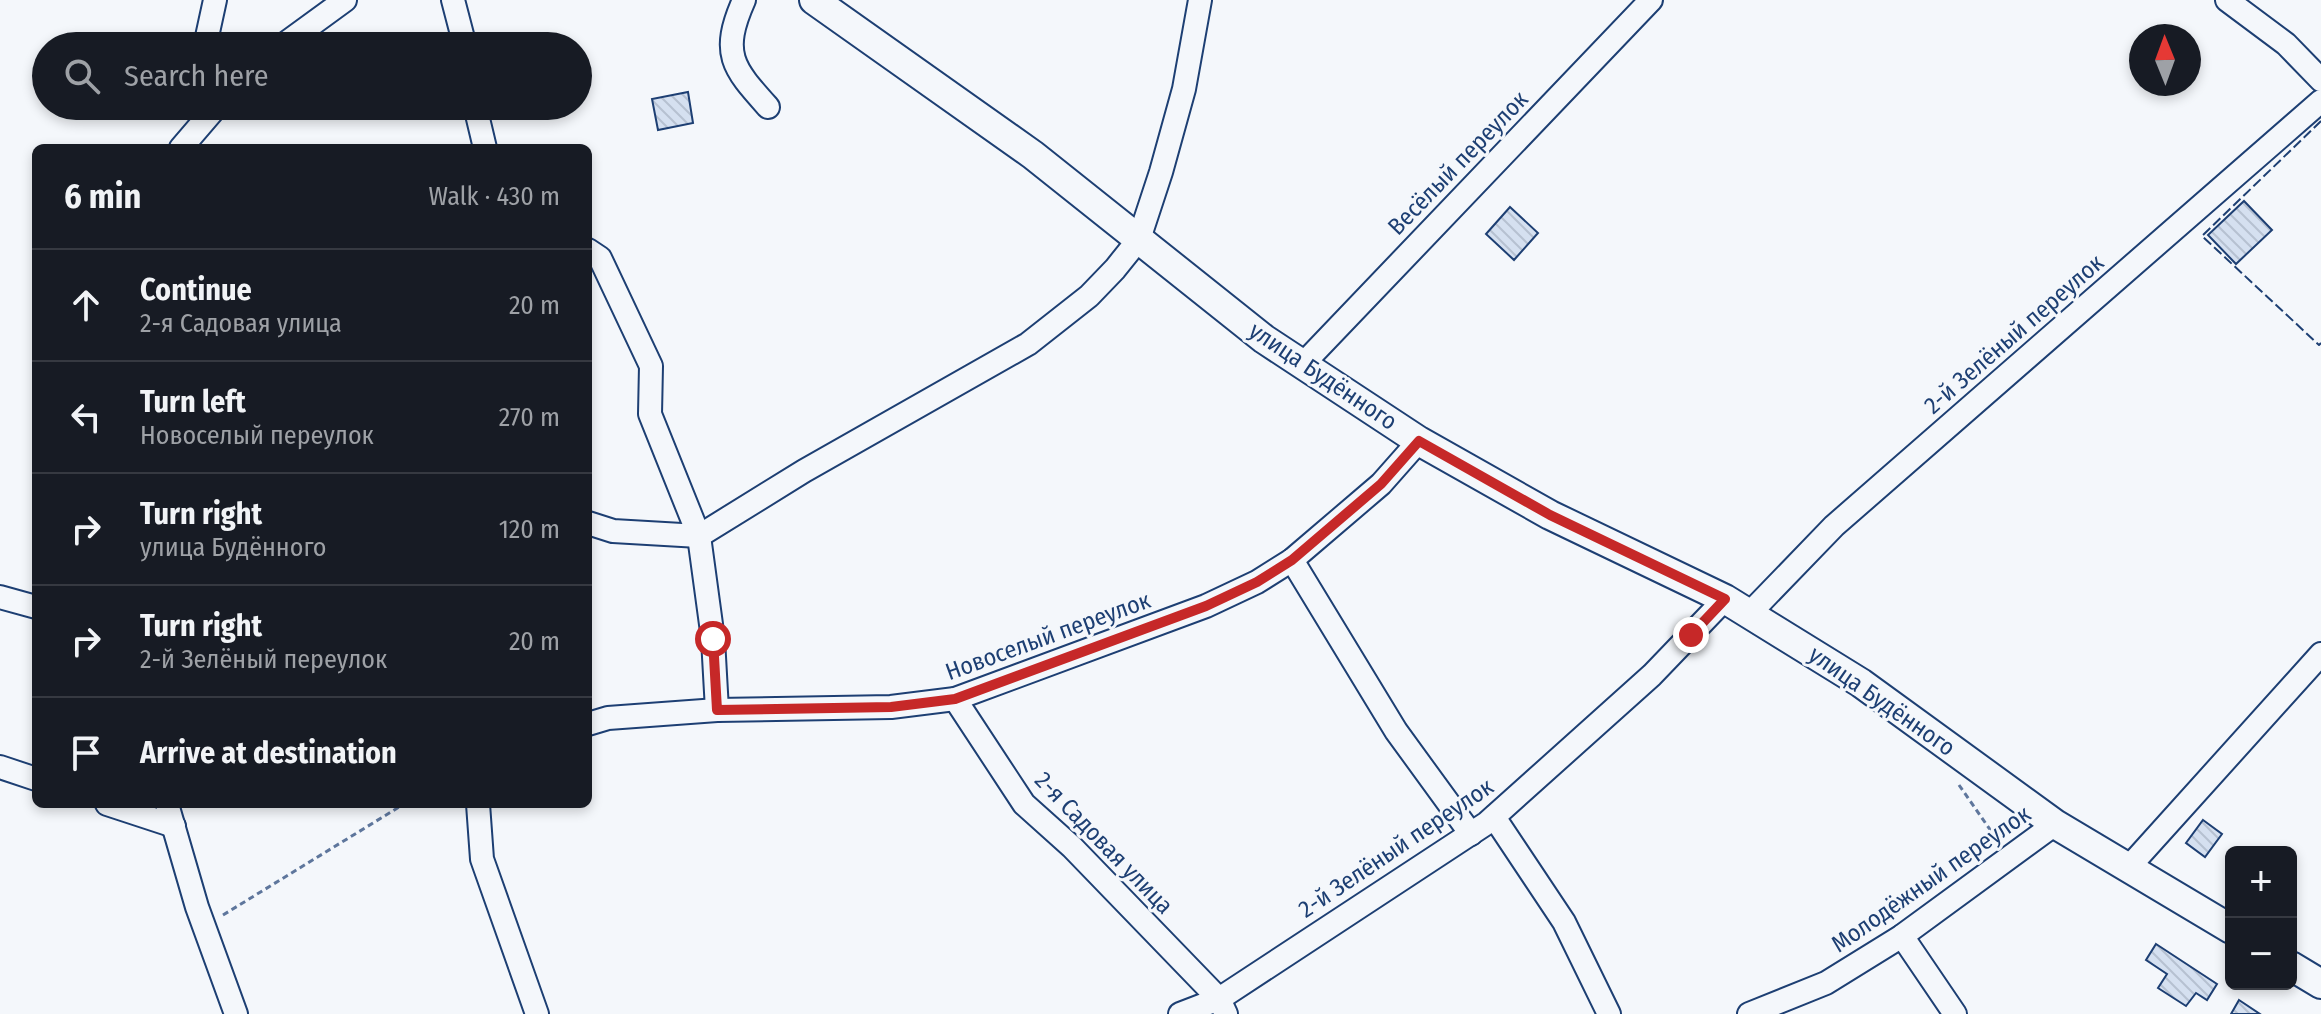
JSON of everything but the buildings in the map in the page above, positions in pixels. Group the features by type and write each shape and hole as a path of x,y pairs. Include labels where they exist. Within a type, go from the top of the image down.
{"main road":[{"name":"улица Будённого","path":"822,2 1033,155 1264,339 1419,441 1550,515 1737,607 1861,683 2055,824 2225,925"},
{"path":"2297,970 2321,984"}],"street":[{"path":"208,32 215,0"},
{"path":"301,32 345,0"},
{"path":"453,0 461,32"},
{"path":"744,0 732,38 737,71 768,107"},
{"name":"Весёлый переулок","path":"1304,363 1651,0"},
{"path":"2227,0 2286,44 2321,80"},
{"path":"592,524 613,531 699,536 804,471 1028,344 1089,296 1139,239 1184,89 1197,3"},
{"name":"2-й Зелёный переулок","path":"1180,1014 1222,1006 1494,817 1652,675 1834,526 2321,101"},
{"path":"182,144 188,120"},
{"path":"184,144 205,120"},
{"path":"478,120 484,144"},
{"path":"592,253 600,258 651,366 650,414 699,536 713,639 717,710"},
{"name":"Новоселый переулок","path":"592,723 608,718 717,710 891,707 955,699 1206,606 1257,582 1292,560 1381,484 1419,441"},
{"path":"1292,560 1396,731 1471,834"},
{"path":"0,597 32,606"},
{"path":"2129,867 2321,654"},
{"name":"2-я Садовая улица","path":"955,699 1024,804 1072,847 1222,1006"},
{"path":"0,767 32,778"},
{"path":"119,808 174,826"},
{"path":"168,808 204,926 236,1014"},
{"path":"478,808 482,859 537,1014"},
{"path":"1494,817 1564,922 1609,1014"},
{"name":"Молодёжный переулок","path":"1749,1014 1826,983 1902,936 2055,824"},
{"path":"1902,936 1955,1014"}],"path":[{"path":"1953,776 2009,858"},
{"path":"204,926 397,808"}],"fence":[{"path":"2321,121 2202,236 2319,345 2321,343"}],"route":[{"path":"713,639 717,710 891,707 955,699 1206,606 1257,582 1292,560 1381,484 1419,441 1550,515 1725,599 1691,635"}]}
